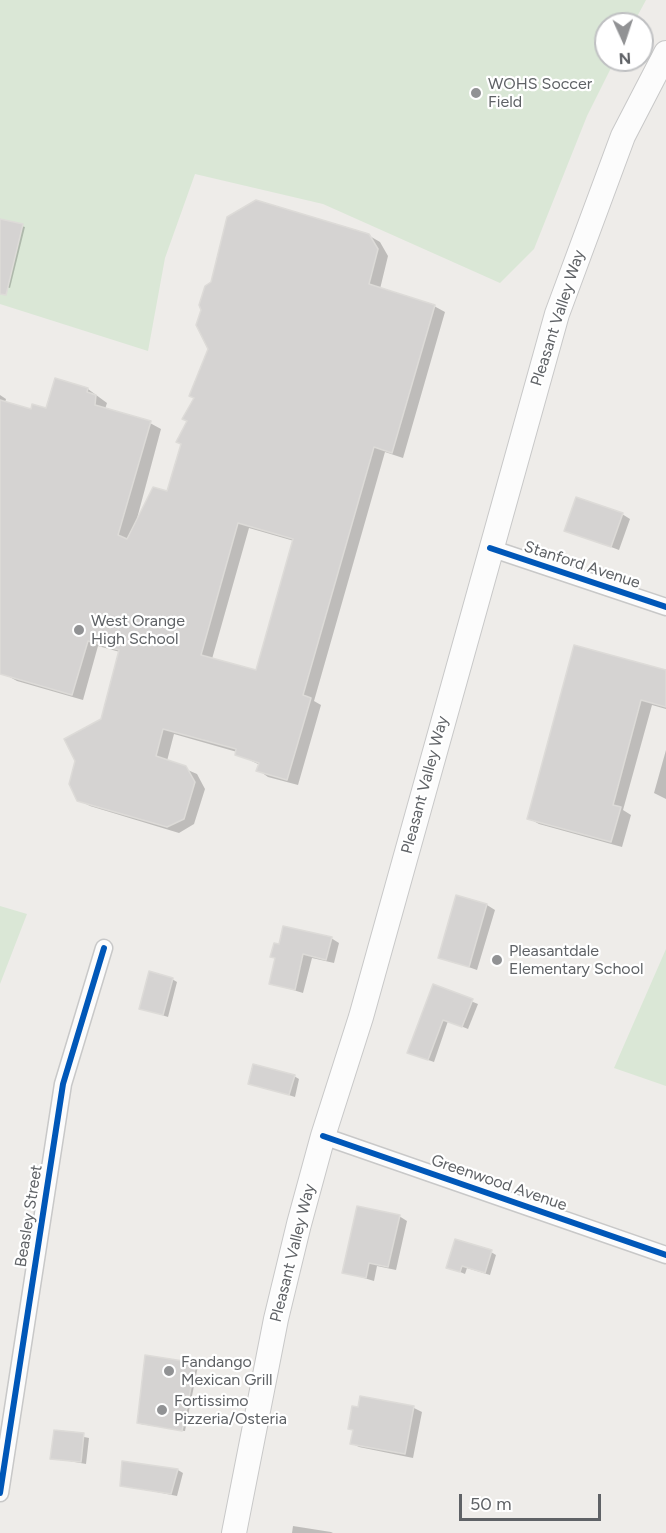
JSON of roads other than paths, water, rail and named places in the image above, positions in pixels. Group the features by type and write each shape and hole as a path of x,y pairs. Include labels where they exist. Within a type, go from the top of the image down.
{"main road":[{"name":"Pleasant Valley Way","path":"234,1533 276,1319 323,1136 361,1017 557,314 623,136 666,53"}],"street":[{"name":"Stanford Avenue","path":"490,549 666,607"},
{"name":"Beasley Street","path":"0,1493 63,1084 104,948"},
{"name":"Greenwood Avenue","path":"323,1136 666,1255"}],"place":[{"name":"WOHS Soccer Field","path":"476,93"},
{"name":"West Orange High School","path":"79,630"},
{"name":"Pleasantdale Elementary School","path":"497,960"},
{"name":"Fandango Mexican Grill","path":"169,1371"},
{"name":"Fortissimo Pizzeria/Osteria","path":"162,1410"}]}
